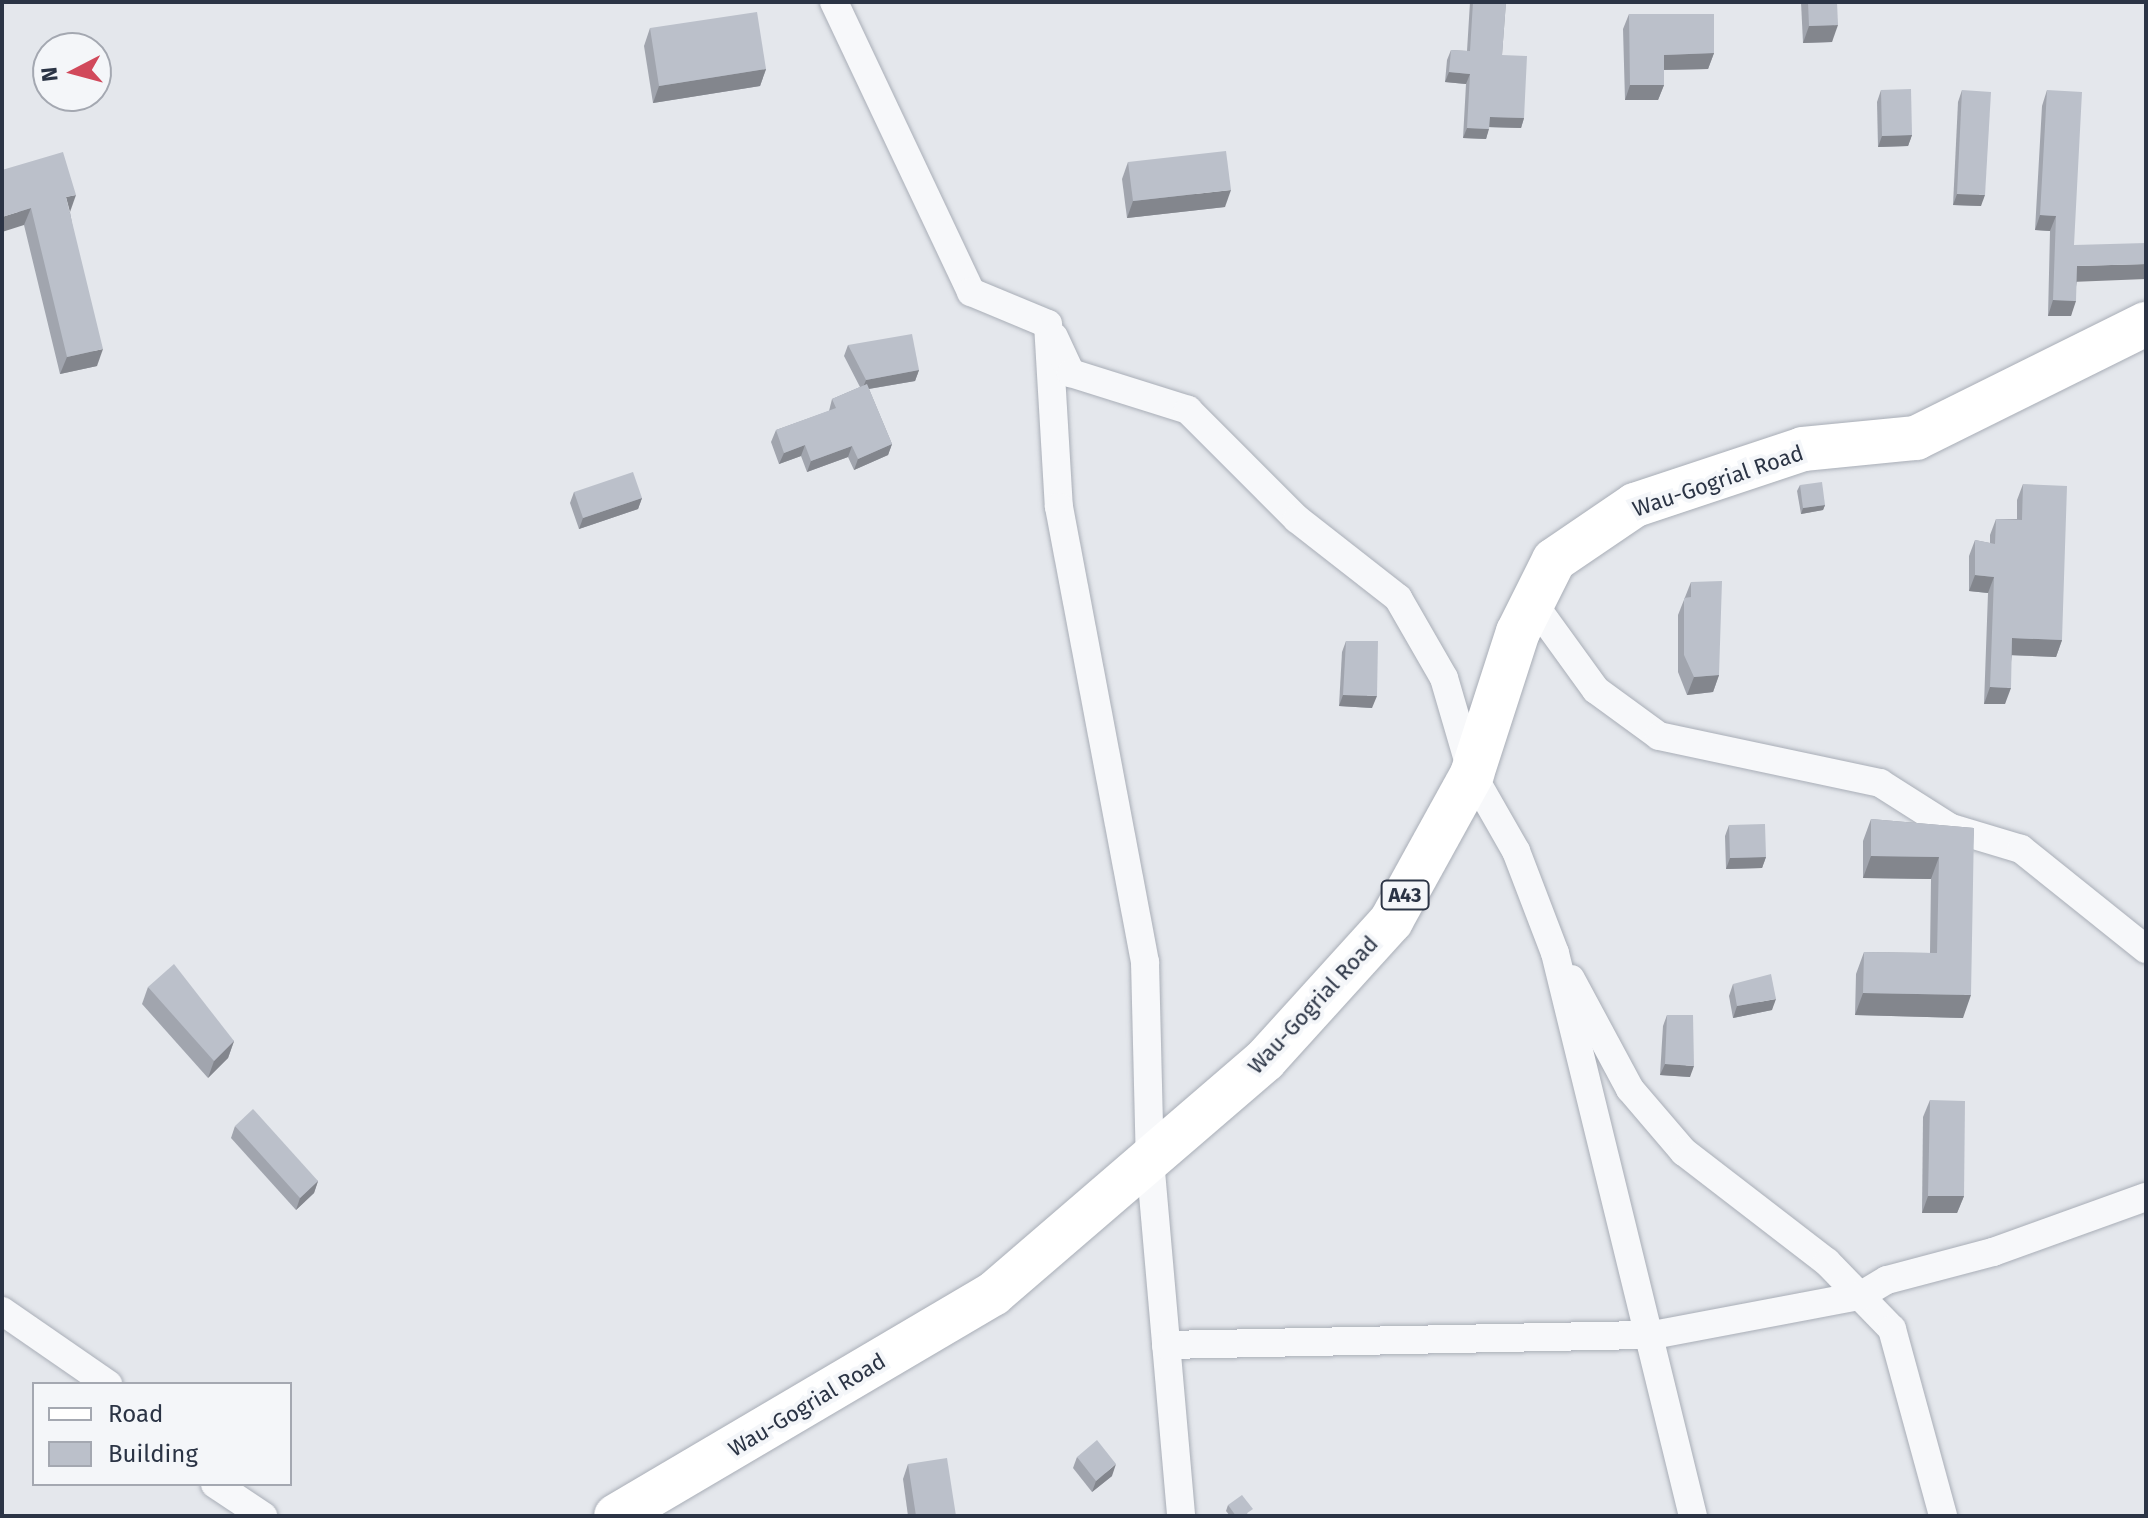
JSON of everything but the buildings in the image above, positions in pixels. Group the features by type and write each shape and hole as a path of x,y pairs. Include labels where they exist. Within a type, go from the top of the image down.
{"main road":[{"name":"Wau-Gogrial Road","path":"616,1516 993,1294 1265,1060 1391,921 1472,774 1533,603 1554,560 1635,505 1803,449 1916,438 2146,324"}],"street":[{"path":"834,2 971,292 1048,324 1071,373 1188,410 1297,519 1398,598 1444,678 1472,774 1516,851 1555,953 1653,1335 1693,1516"},
{"path":"1048,324 1059,507 1145,962 1150,1160 1181,1516"},
{"path":"1533,603 1596,690 1659,736 1880,783 1951,828 2021,849 2146,949"},
{"path":"1555,953 1630,1089 1684,1152 1860,1296 1892,1329 1943,1516"},
{"path":"1166,1345 1653,1335 1860,1296 1887,1280 1993,1252 2146,1197"},
{"path":"2,1311 105,1382"},
{"path":"218,1486 263,1516"}]}
